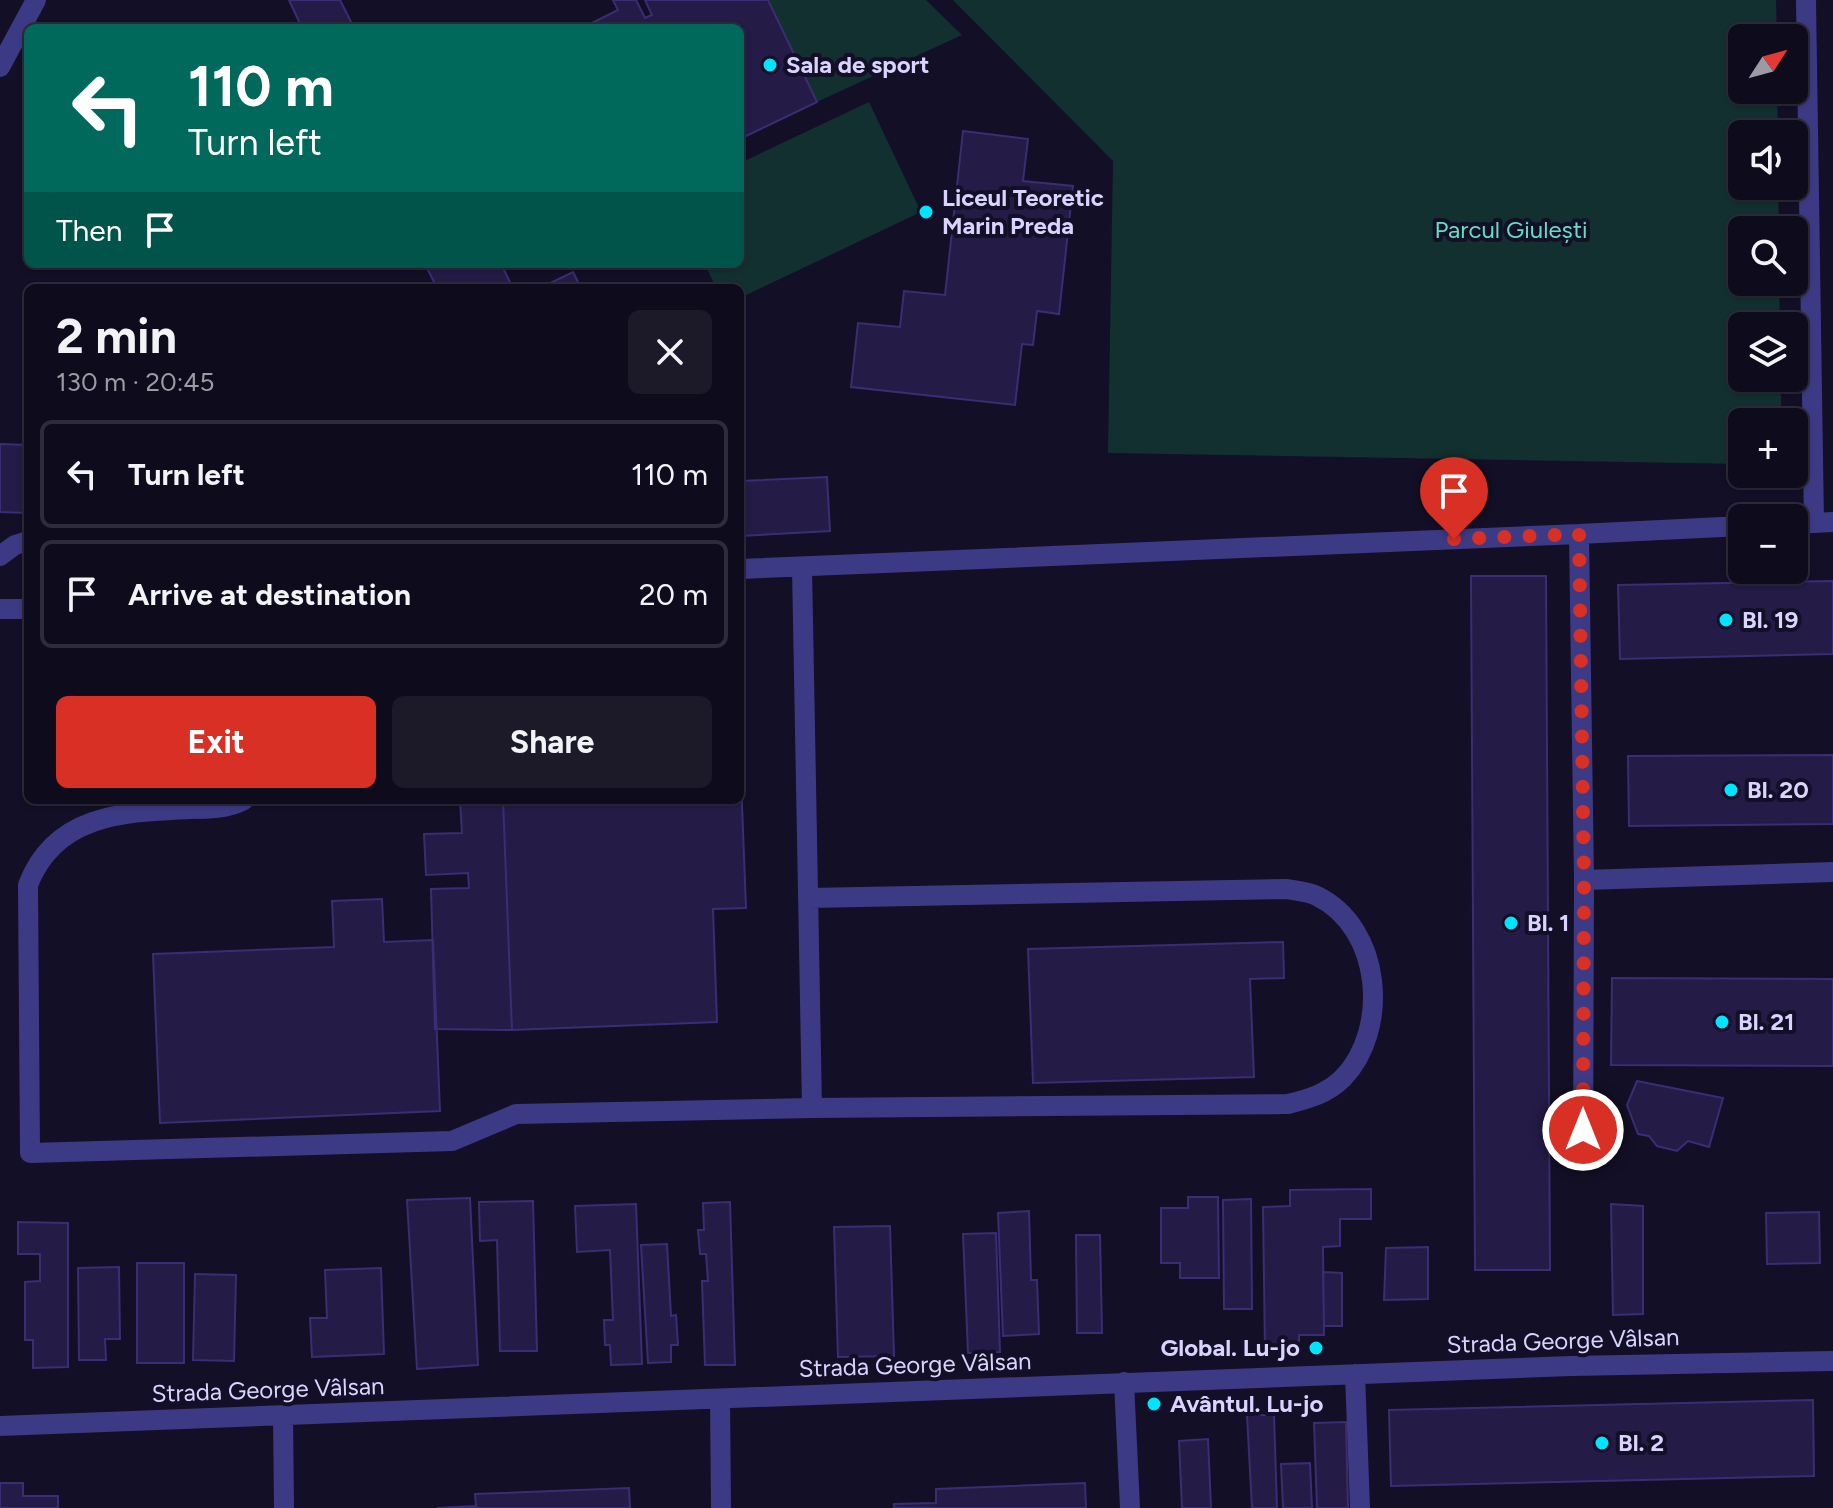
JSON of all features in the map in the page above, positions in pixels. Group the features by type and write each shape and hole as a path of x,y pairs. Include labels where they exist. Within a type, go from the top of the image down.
{"street":[{"path":"0,67 9,40 36,0"},
{"path":"1806,0 1814,523"},
{"path":"744,569 1728,527"},
{"path":"1579,534 1584,880 1583,1161"},
{"path":"0,556 24,542"},
{"path":"802,567 812,1108"},
{"path":"0,609 24,609"},
{"path":"230,804 215,808 133,812 99,818 54,843 36,863 28,885 30,1153 452,1141 516,1114 1288,1104 1316,1098 1341,1080 1358,1059 1370,1030 1373,996 1370,962 1339,911 1316,895 1287,889 808,898"},
{"path":"1584,880 1833,872"},
{"name":"Strada George Vâlsan","path":"0,1426 1571,1366 1833,1361"},
{"path":"1355,1374 1360,1508"},
{"path":"1124,1382 1130,1508"},
{"path":"720,1399 721,1508"},
{"path":"283,1416 284,1508"}],"green space":[{"path":"768,0 926,0 962,35 817,102"},
{"name":"Parcul Giulești","path":"953,0 1776,0 1777,24 1728,24 1728,104 1777,104 1778,120 1728,120 1728,200 1778,200 1779,216 1728,216 1728,296 1779,296 1780,312 1728,312 1728,392 1781,392 1781,408 1728,408 1728,464 1108,453 1113,161"},
{"path":"869,102 921,212 744,296 744,284 714,284 707,268 744,268 744,161"}],"building":[{"path":"289,0 340,0 352,24 300,24"},
{"name":"Sala de sport","path":"613,0 636,0 645,18 652,15 645,0 768,0 817,102 744,137 744,24 590,24 618,10"},
{"path":"963,131 1028,139 1023,181 1073,186 1059,314 1037,311 1033,345 1022,344 1015,405 851,387 858,323 900,327 904,291 945,295"},
{"path":"427,268 503,268 511,284 435,284"},
{"path":"573,272 579,284 548,284"},
{"path":"0,444 24,445 24,513 0,512"},
{"path":"827,477 830,531 744,536 744,481"},
{"name":"Bl. 1","path":"1471,576 1546,576 1550,1270 1475,1270"},
{"name":"Bl. 19","path":"1808,581 1833,581 1833,654 1620,659 1618,585 1808,584"},
{"name":"Bl. 20","path":"1833,755 1833,824 1629,826 1628,756"},
{"path":"460,804 503,804 512,1030 435,1029 431,889 469,888 468,873 426,875 424,834 462,833"},
{"path":"503,804 742,804 746,908 713,909 717,1022 512,1030"},
{"path":"382,899 384,942 433,940 440,1111 160,1123 153,954 334,947 332,901"},
{"path":"1283,942 1284,978 1250,979 1254,1077 1033,1083 1028,949"},
{"name":"Bl. 21","path":"1612,978 1833,979 1833,1066 1611,1065"},
{"path":"1637,1081 1723,1098 1709,1147 1688,1141 1677,1151 1657,1146 1649,1136 1638,1134 1627,1105"},
{"path":"1371,1189 1371,1219 1340,1219 1340,1246 1323,1247 1324,1335 1299,1335 1299,1351 1265,1352 1263,1207 1290,1206 1290,1190"},
{"path":"1188,1197 1218,1197 1219,1278 1180,1278 1180,1263 1161,1263 1161,1208 1188,1208"},
{"path":"470,1198 478,1365 417,1369 407,1200"},
{"path":"1251,1199 1252,1309 1224,1309 1223,1200"},
{"path":"533,1201 537,1351 500,1351 497,1240 480,1241 479,1202"},
{"path":"730,1202 735,1365 705,1365 702,1281 708,1281 706,1254 700,1254 698,1230 704,1230 703,1203"},
{"path":"636,1204 642,1364 611,1365 610,1345 605,1345 604,1320 613,1320 610,1250 577,1252 575,1206"},
{"path":"1611,1204 1643,1206 1643,1314 1613,1315"},
{"path":"1029,1211 1031,1280 1037,1280 1039,1334 1003,1336 998,1213"},
{"path":"1819,1212 1820,1263 1767,1264 1766,1213"},
{"path":"18,1222 68,1223 68,1367 33,1368 33,1340 25,1340 25,1282 40,1281 40,1254 18,1254"},
{"path":"890,1226 894,1356 838,1357 834,1227"},
{"path":"996,1233 1000,1352 968,1353 963,1234"},
{"path":"1076,1235 1100,1235 1102,1333 1077,1333"},
{"path":"667,1244 671,1316 676,1315 678,1345 671,1345 671,1362 648,1363 641,1245"},
{"path":"1428,1247 1428,1299 1384,1300 1386,1248"},
{"path":"137,1263 184,1263 184,1363 137,1363"},
{"path":"119,1267 120,1339 105,1339 106,1360 79,1360 78,1268"},
{"path":"381,1268 384,1354 312,1357 310,1318 327,1318 325,1270"},
{"path":"1323,1272 1342,1273 1342,1326 1324,1326"},
{"path":"195,1274 236,1275 234,1361 193,1360"},
{"name":"Bl. 2","path":"1813,1400 1814,1476 1391,1486 1389,1410"},
{"path":"1247,1415 1274,1415 1277,1508 1252,1508"},
{"path":"1346,1422 1348,1508 1317,1508 1314,1423"},
{"path":"1208,1439 1211,1508 1182,1508 1179,1441"},
{"path":"1310,1463 1312,1508 1283,1508 1281,1464"},
{"path":"0,1483 23,1483 23,1496 58,1496 58,1508 0,1508"},
{"path":"1085,1483 1086,1508 894,1508 894,1504 936,1503 936,1489"},
{"path":"629,1488 630,1508 437,1508 476,1506 475,1494"}],"place":[{"name":"Sala de sport","path":"770,65"},
{"name":"Liceul Teoretic Marin Preda","path":"926,212"},
{"name":"Bl. 19","path":"1726,620"},
{"name":"Bl. 20","path":"1731,790"},
{"name":"Bl. 1","path":"1511,923"},
{"name":"Bl. 21","path":"1722,1022"},
{"name":"Global. Lu-jo","path":"1316,1348"},
{"name":"Avântul. Lu-jo","path":"1154,1404"},
{"name":"Bl. 2","path":"1602,1443"}],"route":[{"path":"1454,539 1579,534 1584,880 1583,1130"}]}
